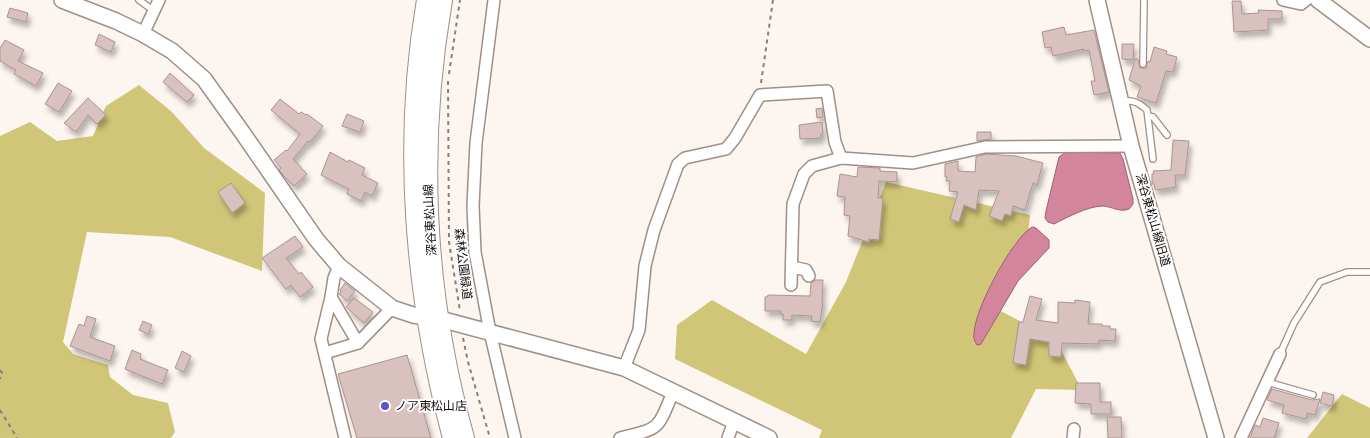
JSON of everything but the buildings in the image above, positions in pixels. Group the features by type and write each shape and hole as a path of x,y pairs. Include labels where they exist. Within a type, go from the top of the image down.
{"main road":[{"name":"深谷東松山線","path":"426,0 417,73 413,157 414,207 422,291 433,318 450,374 466,438"},
{"name":"深谷東松山線","path":"443,0 432,76 428,158 428,208 432,260 433,318 431,350 452,438"}],"street":[{"path":"62,0 116,21 143,34 172,51 204,79 316,240 340,266 392,308 413,315 490,332 624,368 769,438"},
{"path":"494,0 476,143 473,206 475,252 490,332 515,438"},
{"name":"深谷東松山線旧道","path":"1097,0 1131,146 1216,438"},
{"path":"1283,0 1301,4 1306,0"},
{"path":"1318,0 1370,39"},
{"path":"143,34 157,5"},
{"path":"624,368 639,330 645,266 654,230 678,164 685,158 726,149 735,138 760,95 827,91 835,142 840,158"},
{"path":"792,286 792,212 800,181 812,166 840,158 913,163 985,147 1131,146"},
{"path":"340,266 334,278 321,339 345,438"},
{"path":"792,267 806,270 809,276"},
{"path":"331,297 358,343"},
{"path":"325,353 358,343 392,308"},
{"path":"1240,438 1280,354"},
{"path":"620,438 651,430 657,426 673,392"},
{"path":"728,438 734,421"}],"lane":[{"path":"139,0 157,5"},
{"path":"1143,64 1144,0"},
{"path":"1120,102 1129,100 1140,104 1147,110 1153,159"},
{"path":"1148,116 1153,117 1167,135"},
{"path":"1280,354 1294,323 1320,282 1347,272 1370,272"},
{"path":"1267,382 1312,395"}],"path":[{"name":"森林公園緑道","path":"460,0 448,81 449,242 468,362 490,438"},
{"path":"760,95 773,0"},
{"path":"0,370 2,373 0,379"},
{"path":"0,410 16,438"}],"shaded area":[{"path":"139,85 172,112 204,148 265,193 262,271 170,237 87,232 63,342 73,354 108,365 110,377 133,395 168,403 175,432 171,438 0,438 0,136 30,122 57,141 93,136 106,106"},
{"path":"1066,152 1120,153 1133,199 1133,204 1129,209 1122,210 1102,206 1090,208 1054,224 1048,222 1045,218 1046,211 1059,157"},
{"path":"886,182 1030,215 1026,253 989,305 1055,339 1082,390 1036,389 1011,438 819,438 822,430 675,359 677,325 712,300 806,354 846,282"},
{"path":"1032,227 1036,228 1049,240 1049,248 1018,281 981,344 977,345 974,337 976,323 987,293 1014,245"},
{"path":"1342,394 1370,408 1370,438 1307,438"}],"place":[{"name":"ノア東松山店","path":"385,406"}]}
